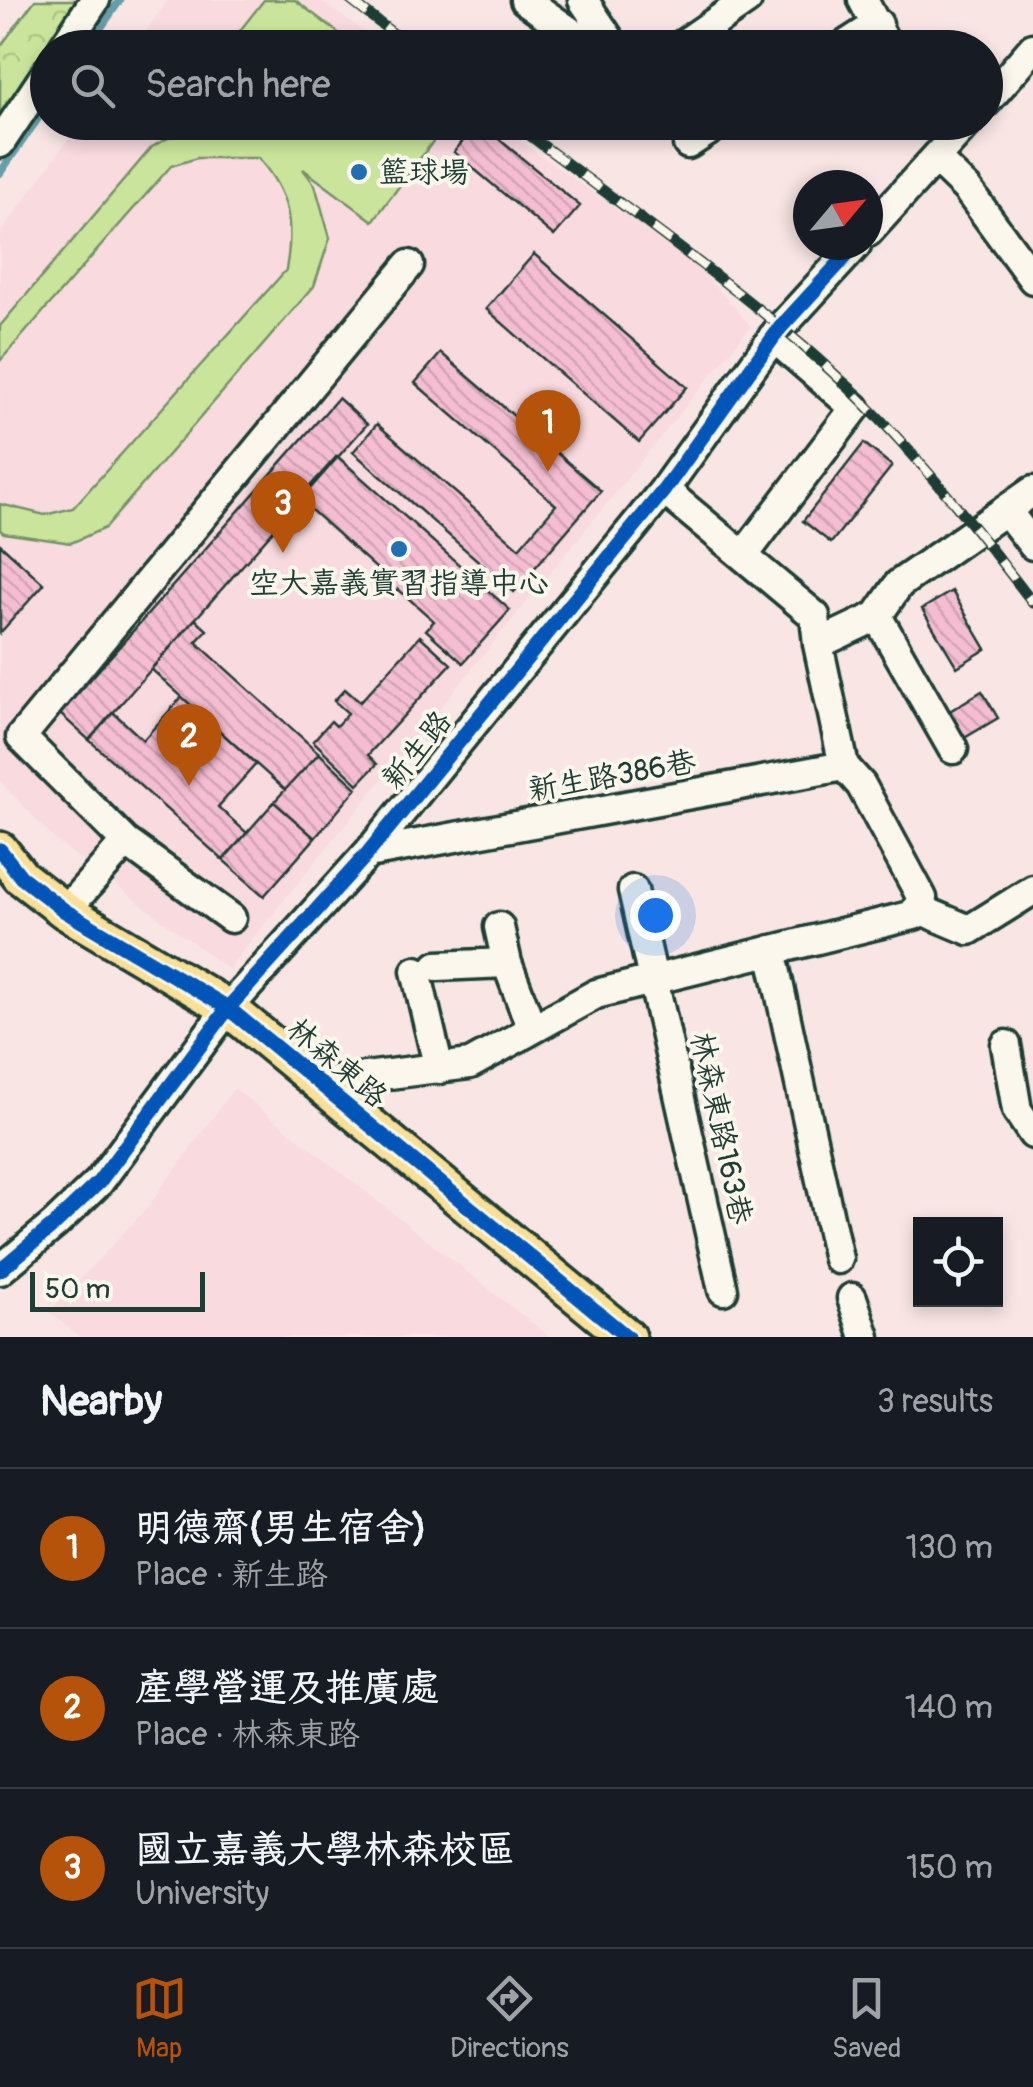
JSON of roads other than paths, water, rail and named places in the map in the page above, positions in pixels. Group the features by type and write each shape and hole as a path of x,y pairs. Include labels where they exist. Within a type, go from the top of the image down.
{"main road":[{"name":"林森東路","path":"0,850 22,876 65,911 228,1008 627,1337"}],"street":[{"path":"75,30 95,0"},
{"path":"526,0 568,30"},
{"path":"584,0 603,30"},
{"path":"704,30 747,0"},
{"path":"1003,82 1033,48"},
{"path":"0,143 30,98"},
{"path":"688,144 694,140"},
{"path":"883,214 945,140"},
{"path":"949,140 967,188 1033,279"},
{"name":"新生路","path":"0,1270 99,1182 228,1008 368,854 664,490 773,337 842,260"},
{"path":"231,918 126,842 21,738 409,265"},
{"path":"744,555 855,408 773,337"},
{"path":"317,1083 470,1064 596,994 914,915 922,898 852,776 818,644 815,616 664,490"},
{"path":"818,644 877,616 899,584 1033,491"},
{"path":"1006,510 1033,545"},
{"path":"877,616 953,749"},
{"name":"新生路386巷","path":"368,854 852,776"},
{"path":"65,911 126,842"},
{"path":"917,908 969,930 1026,894 1033,873"},
{"name":"林森東路163巷","path":"633,890 722,1290"},
{"path":"500,927 507,962 532,1029"},
{"path":"771,950 838,1259"},
{"path":"439,1069 426,969 507,962"},
{"path":"1006,1045 1017,1110 1033,1134"},
{"path":"852,1298 865,1337"}],"waterway":[{"path":"99,30 120,0"},
{"path":"0,173 30,130"}],"railway":[{"path":"350,0 389,30"},
{"path":"536,140 732,288 835,375 925,468 1033,603"}],"place":[{"name":"籃球場","path":"359,172"},
{"name":"明德齋(男生宿舍)","path":"548,472"},
{"name":"空大嘉義實習指導中心","path":"399,549"},
{"name":"國立嘉義大學林森校區","path":"283,553"},
{"name":"產學營運及推廣處","path":"189,786"}]}
